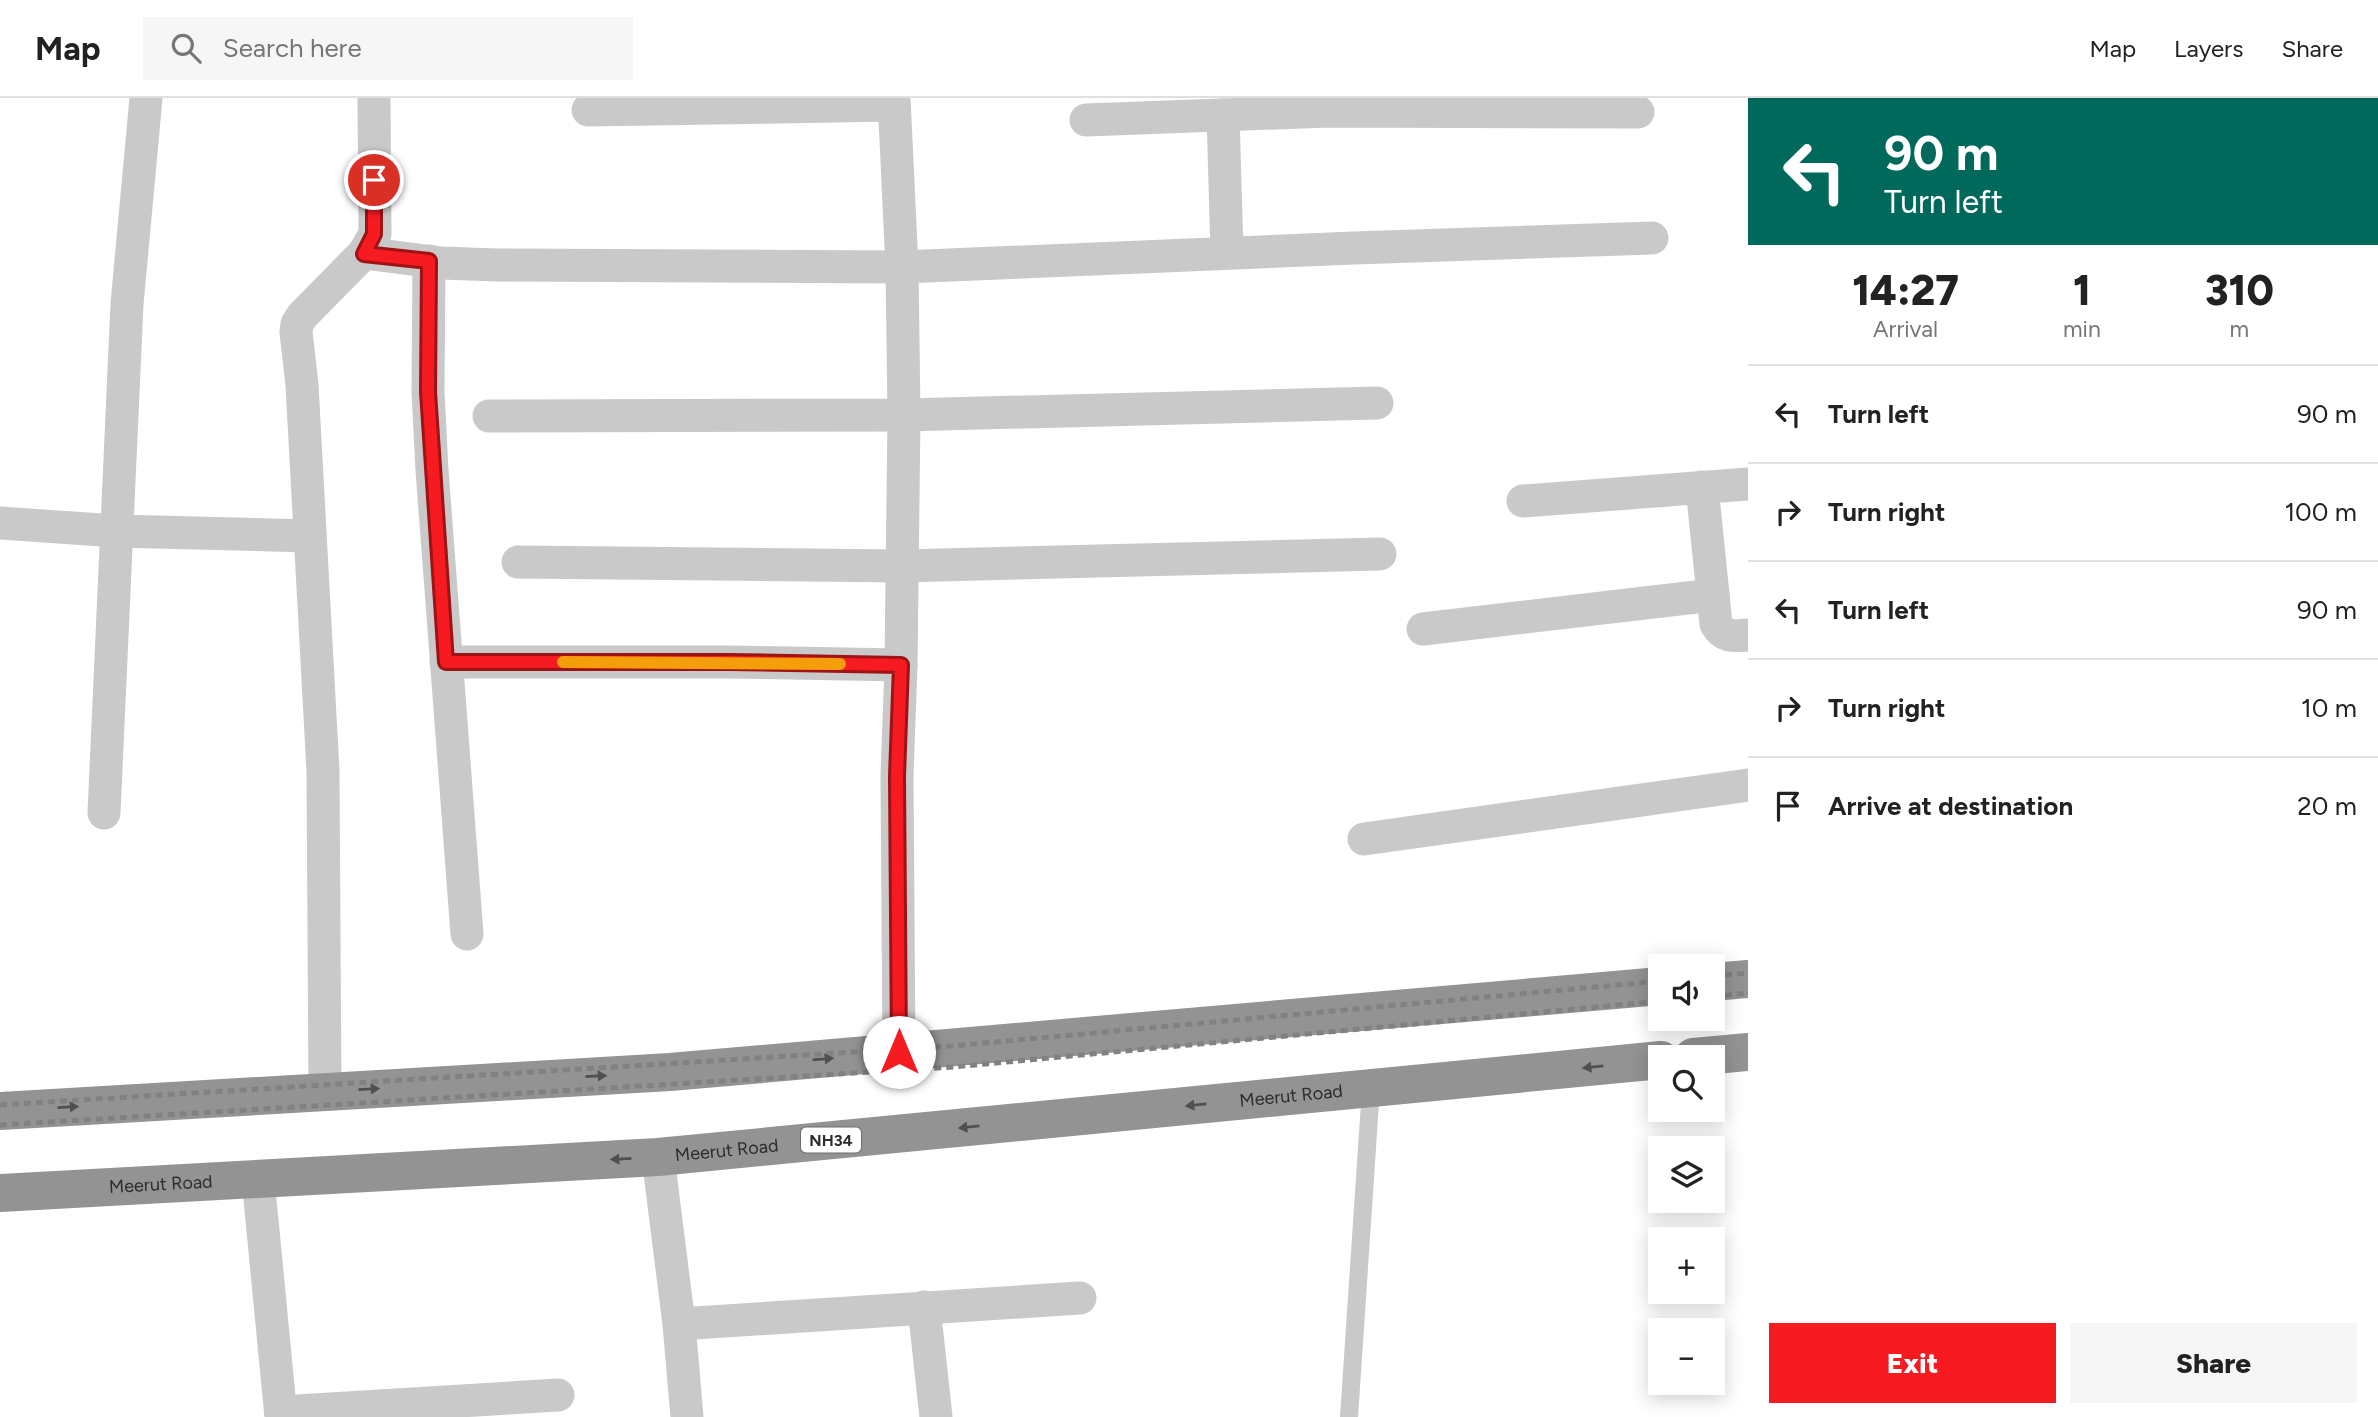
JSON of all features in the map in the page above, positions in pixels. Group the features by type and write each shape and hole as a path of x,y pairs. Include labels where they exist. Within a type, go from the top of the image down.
{"highway":[{"path":"1725,981 1748,979"},
{"path":"0,1111 670,1072 1648,987"},
{"path":"1725,1054 1748,1052"},
{"name":"Meerut Road","path":"0,1193 658,1157 1648,1061"}],"street":[{"path":"104,813 127,304 146,98"},
{"path":"326,1092 323,771 302,385 296,332 302,316 364,254 374,234 374,98"},
{"path":"588,110 894,102 902,267 904,415 897,776 899,1052"},
{"path":"1086,121 1329,111 1638,113"},
{"path":"1223,115 1227,253"},
{"path":"364,254 429,261 524,265 902,267 1653,238"},
{"path":"429,261 429,405 467,934"},
{"path":"489,416 904,415 1377,402"},
{"path":"1523,501 1748,484"},
{"path":"1702,487 1719,629 1728,636 1748,635"},
{"path":"0,523 116,531 310,536"},
{"path":"518,562 901,566 1380,554"},
{"path":"1423,629 1713,595"},
{"path":"446,662 901,665"},
{"path":"1364,839 1748,785"},
{"path":"658,1157 679,1324 687,1417"},
{"path":"258,1179 281,1415 558,1395"},
{"path":"679,1324 1080,1298"},
{"path":"924,1307 936,1417"}],"lane":[{"path":"1349,1417 1371,1088"}],"railway":[{"path":"1725,975 1748,973"},
{"path":"0,1105 952,1046 1648,982"},
{"path":"1725,996 1748,993"},
{"path":"0,1125 953,1067 1648,1002"}],"slow traffic":[{"path":"563,662 840,664"}],"route":[{"path":"374,180 374,234 364,254 429,261 428,392 446,662 901,665 897,776 899,1052"}]}
